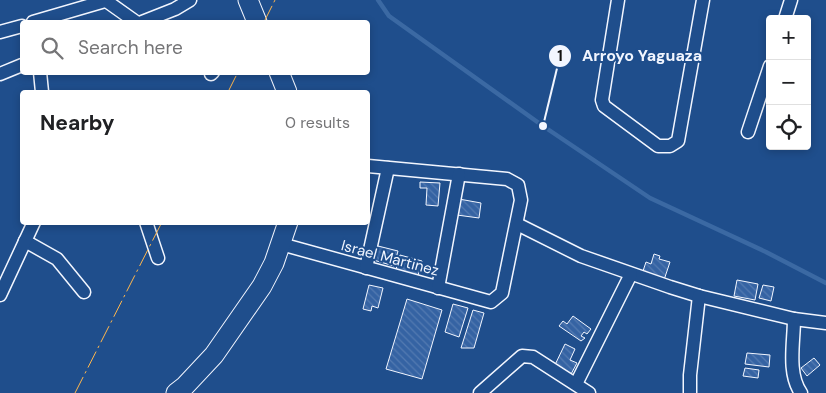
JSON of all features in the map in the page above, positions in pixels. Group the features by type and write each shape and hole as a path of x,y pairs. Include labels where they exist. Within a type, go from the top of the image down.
{"street":[{"path":"40,20 105,0 133,20"},
{"path":"147,20 175,9 190,0"},
{"path":"248,0 256,20"},
{"path":"618,0 602,100 604,106 658,146 670,146 678,141 704,0"},
{"path":"786,15 791,0"},
{"path":"0,32 20,27"},
{"path":"0,74 20,66"},
{"path":"40,75 42,90"},
{"path":"280,75 286,90"},
{"path":"748,132 766,78"},
{"path":"370,166 507,179 518,185 521,200 517,224 581,256 699,296 794,319 826,323"},
{"path":"366,268 388,168"},
{"path":"438,288 459,174"},
{"name":"Israel Martinez","path":"281,244 491,302 502,292 517,224"},
{"path":"0,295 33,225"},
{"path":"147,225 158,258"},
{"path":"176,393 214,355 247,310 262,286 281,244 287,225"},
{"path":"25,241 57,258 84,292"},
{"path":"576,384 631,274"},
{"path":"690,393 690,375 699,296"},
{"path":"794,319 793,369 796,386 801,393"},
{"path":"480,393 522,356 533,357 589,393"}],"building":[{"path":"420,182 440,183 438,206 426,205 427,188 420,188"},
{"path":"459,199 481,203 479,218 457,215"},
{"path":"374,245 398,251 394,266 370,259"},
{"path":"654,254 660,256 659,259 670,262 664,280 642,274 646,262 651,264"},
{"path":"400,255 422,261 417,279 395,273"},
{"path":"737,280 758,284 755,300 734,296"},
{"path":"369,285 383,288 378,308 372,306 371,311 363,309"},
{"path":"763,285 774,287 771,301 759,298"},
{"path":"407,299 442,310 422,379 386,369"},
{"path":"453,304 468,308 459,337 445,332"},
{"path":"473,310 484,313 474,348 461,348"},
{"path":"573,316 591,329 587,334 584,332 581,336 585,338 581,341 559,326 563,321 567,324"},
{"path":"565,344 575,349 570,360 577,363 570,376 553,369"},
{"path":"747,353 770,355 769,367 745,364"},
{"path":"814,358 820,365 807,376 801,368"},
{"path":"745,368 759,370 758,378 743,376"}],"waterway":[{"path":"378,0 389,16 543,126 650,198 766,252 826,283"}],"power":[{"path":"265,20 275,0"},
{"path":"229,90 236,75"},
{"path":"75,393 160,225"}],"place":[{"name":"Arroyo Yaguaza","path":"543,126"}]}
